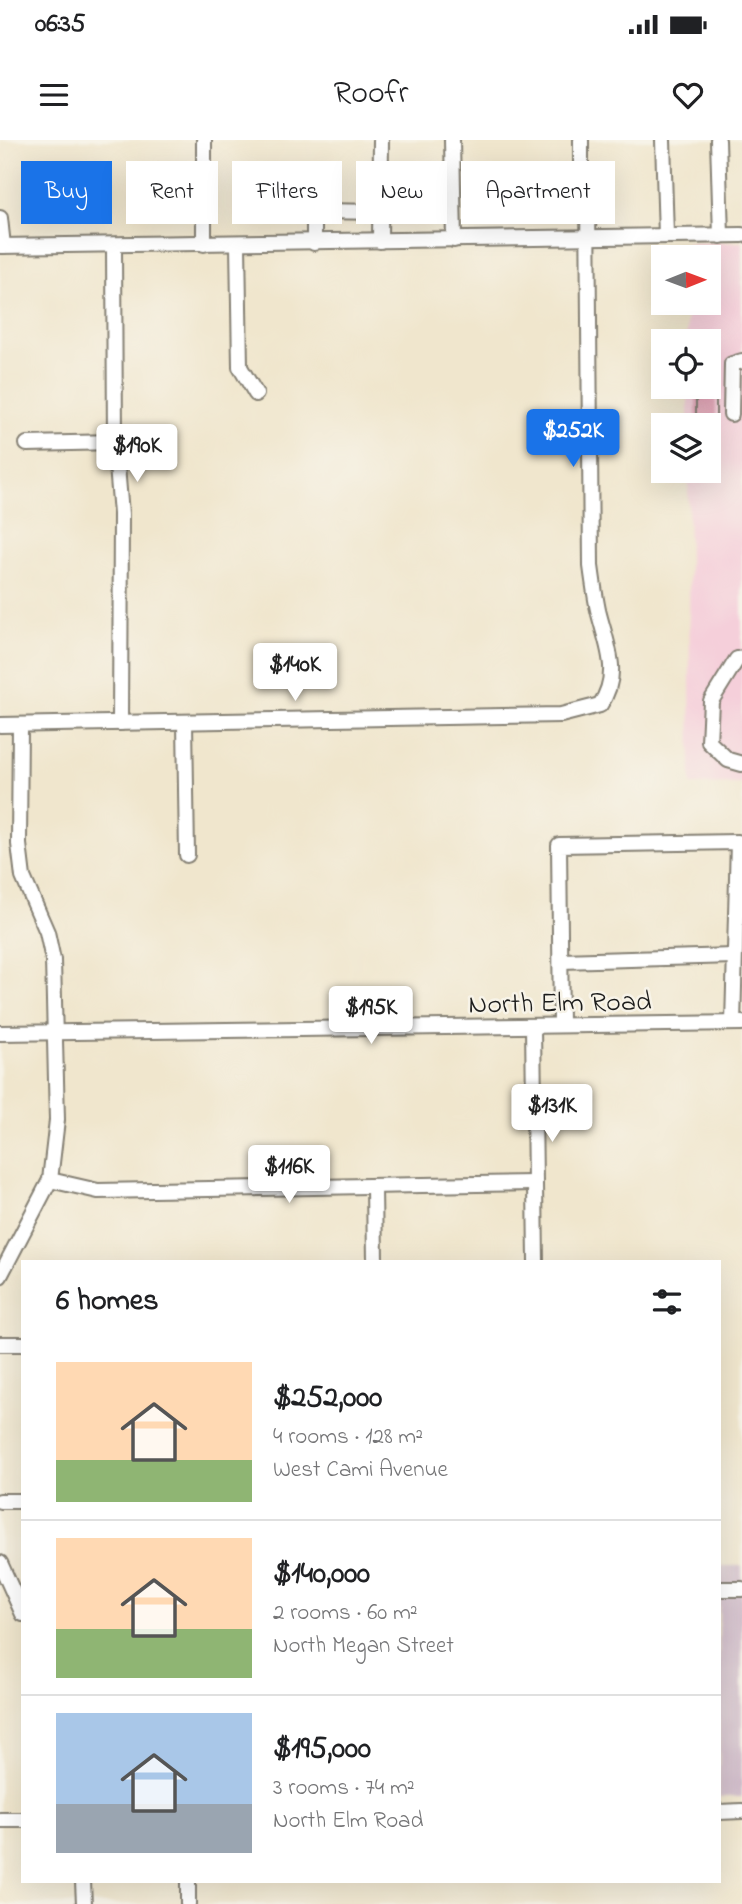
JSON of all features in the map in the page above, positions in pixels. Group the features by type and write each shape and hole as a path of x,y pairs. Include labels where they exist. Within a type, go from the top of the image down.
{"street":[{"path":"204,140 204,244"},
{"path":"381,140 381,161"},
{"path":"452,140 454,240"},
{"path":"0,725 561,715 600,705 608,693 612,673 610,645 599,612 591,566 589,239 588,198 581,170 582,140"},
{"path":"663,140 666,236"},
{"path":"718,140 721,236"},
{"path":"314,243 314,224 320,211 356,212"},
{"path":"0,218 1,246 742,235"},
{"path":"380,224 380,242"},
{"path":"238,244 240,367 256,394"},
{"path":"114,245 115,443 121,514 120,723"},
{"path":"731,414 732,364 742,362"},
{"path":"27,444 115,443"},
{"path":"742,658 737,659 711,701 709,742 727,760 742,764"},
{"path":"185,722 187,855"},
{"path":"0,1276 50,1180 57,1119 53,960 47,932 23,877 19,844 20,725"},
{"path":"561,1025 559,845 738,842 734,956 738,1023"},
{"path":"561,961 734,956"},
{"name":"North Elm Road","path":"0,1033 738,1023"},
{"path":"533,1026 536,1260"},
{"path":"50,1180 98,1191 534,1183"},
{"path":"374,1186 375,1260"},
{"path":"0,1344 21,1345"},
{"path":"0,1501 21,1501"},
{"path":"0,1563 21,1610"},
{"path":"721,1589 742,1589"},
{"path":"721,1812 742,1811"},
{"path":"0,1820 21,1820"},
{"path":"83,1883 84,1904"},
{"path":"188,1883 188,1904"}],"shaded area":[{"path":"742,242 742,784 691,785 688,483 721,483 721,413 688,413 688,399 721,399 721,329 687,329 687,315 721,315 721,245 687,243"},
{"path":"721,1566 742,1566 742,1797 721,1797"}],"building":[{"path":"696,399 716,399 716,413 696,413"}]}
